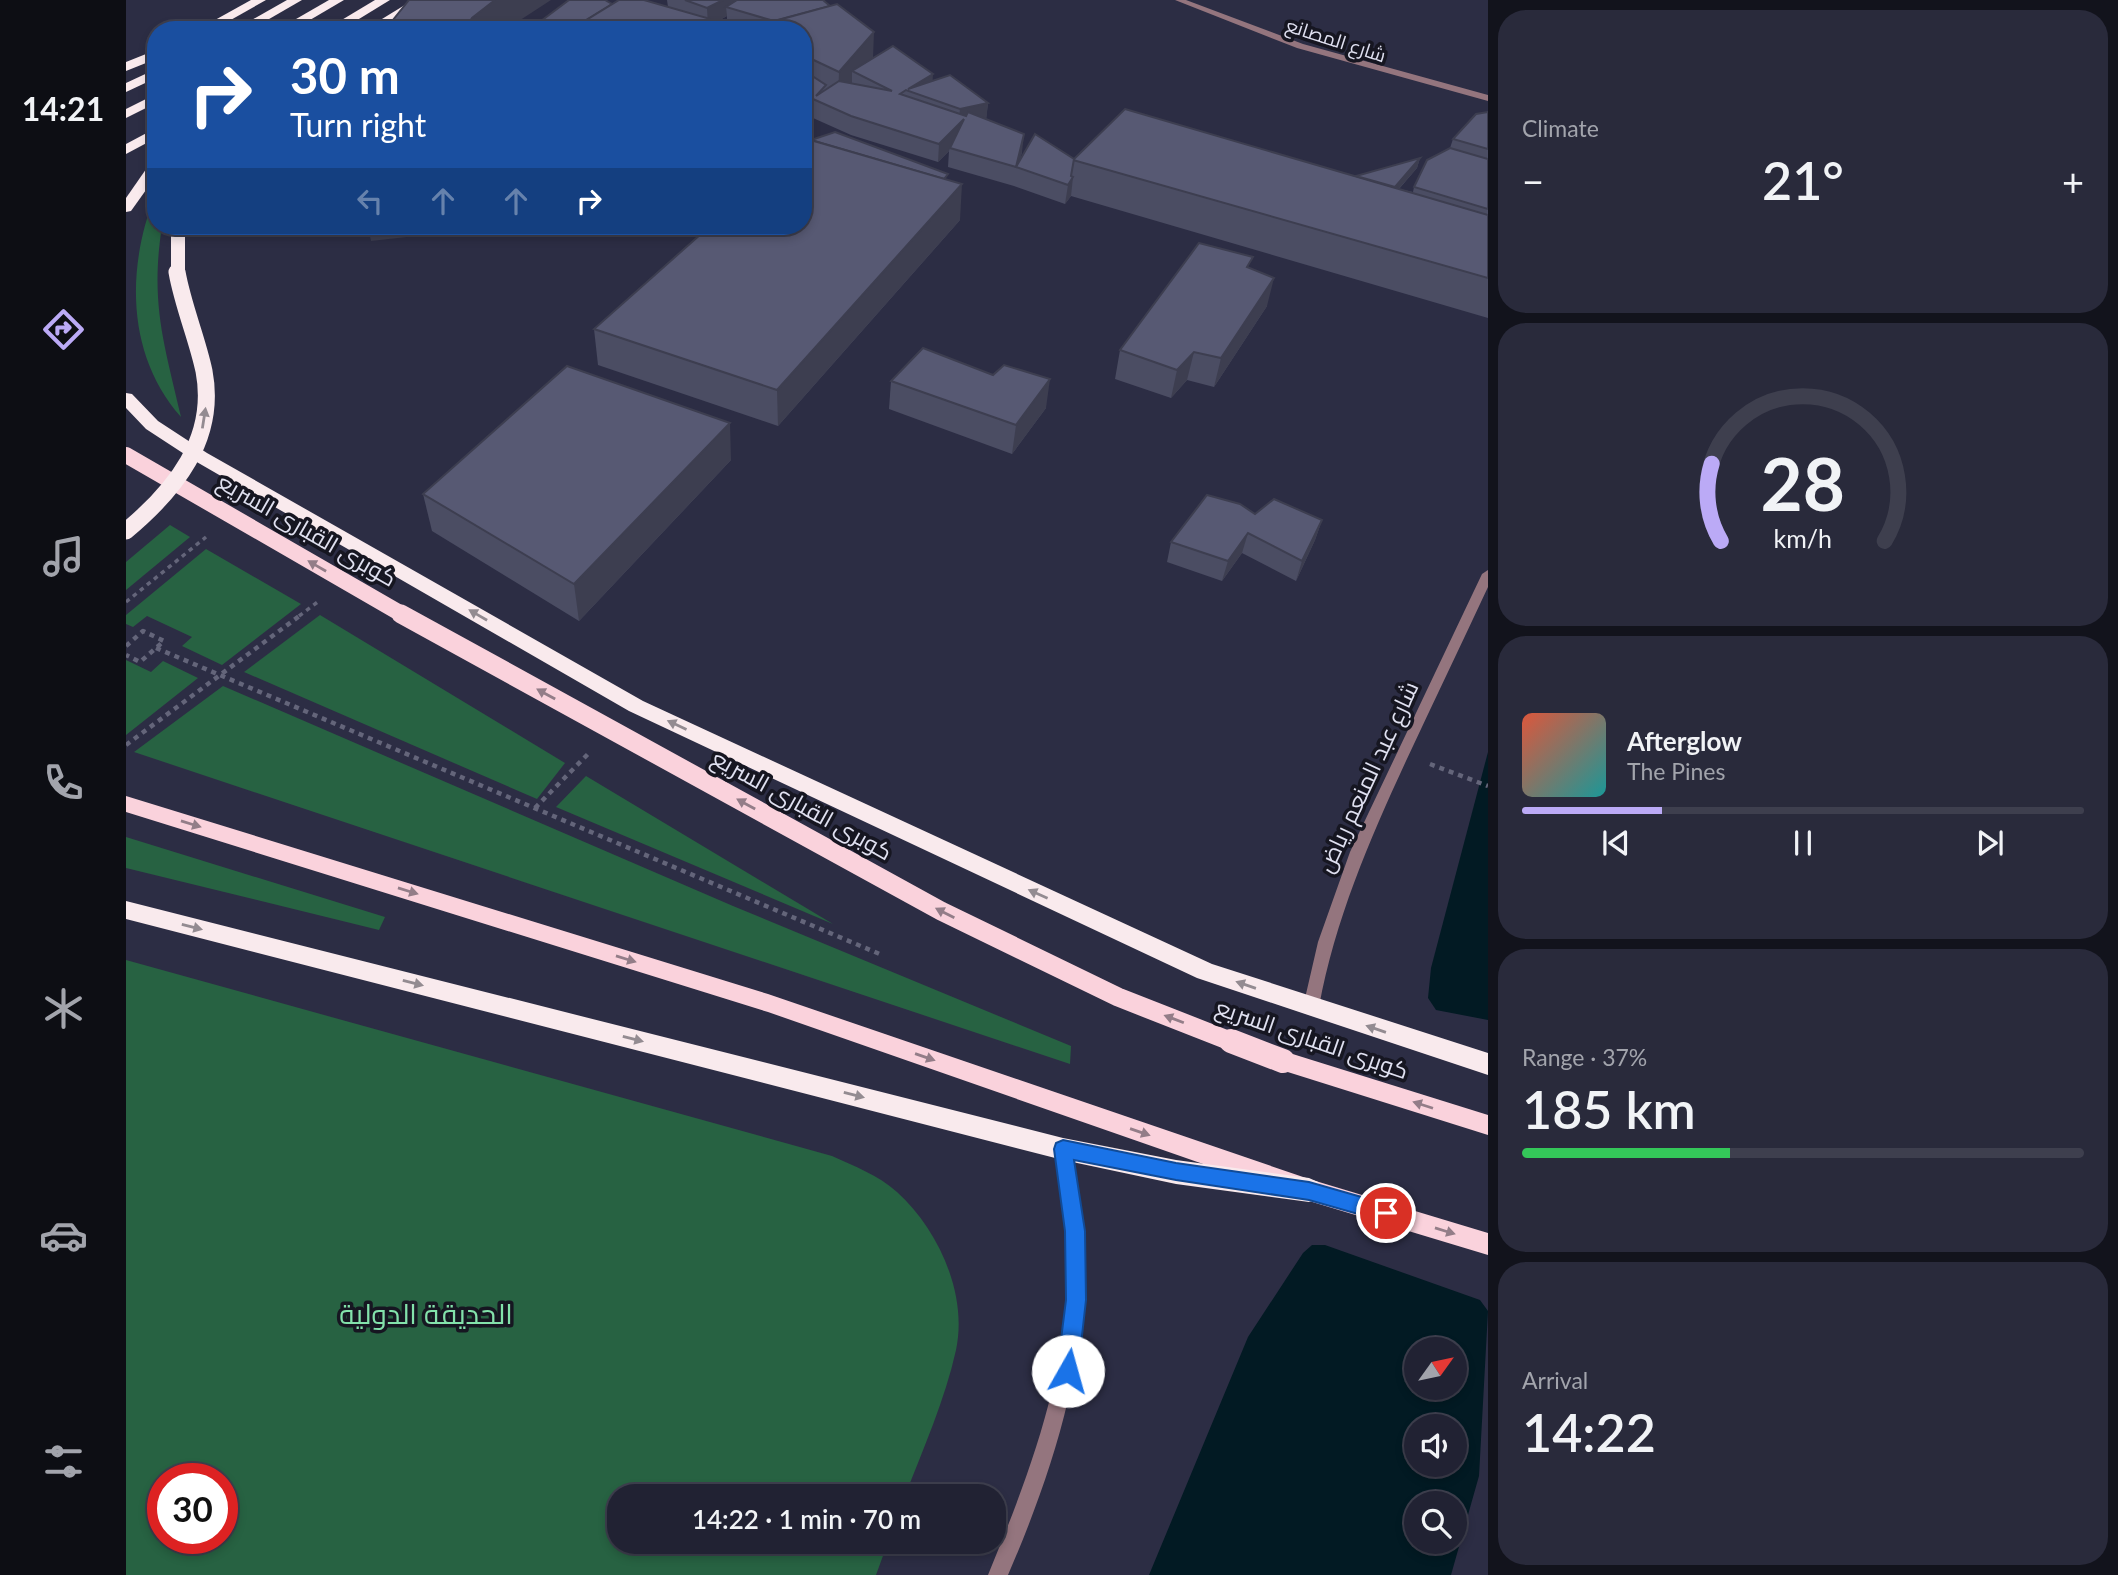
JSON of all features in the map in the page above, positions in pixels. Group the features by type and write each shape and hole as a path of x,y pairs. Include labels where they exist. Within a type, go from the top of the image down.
{"highway":[{"path":"220,21 260,0"},
{"path":"257,21 296,0"},
{"path":"300,21 338,0"},
{"path":"347,21 384,0"},
{"path":"386,21 422,0"},
{"path":"126,67 147,58"},
{"path":"126,88 147,78"},
{"path":"126,114 147,103"},
{"path":"126,150 147,137"},
{"path":"126,208 147,178"},
{"path":"126,531 147,515 175,483 194,452 205,422 207,394 176,279 174,247 176,235"},
{"path":"126,398 152,425 201,457 636,706 1205,971 1488,1064"},
{"name":"كوبرى القبارى السريع","path":"126,455 376,600 941,911 1118,997 1283,1061 1488,1125"},
{"path":"126,804 768,1003 1309,1191 1488,1244"},
{"path":"126,910 1063,1149 1176,1172 1309,1191"}],"street":[{"name":"شارع المصانع","path":"1179,0 1300,46 1488,98"},
{"name":"شارع عبد المنعم رياض","path":"1311,1007 1317,967 1334,905 1488,574"},
{"path":"998,1575 1051,1441 1068,1371 1076,1300 1075,1231 1063,1149"}],"path":[{"path":"126,602 209,534"},
{"path":"126,745 326,596"},
{"path":"126,646 143,631 164,641 140,662 126,655"},
{"path":"126,636 134,640"},
{"path":"156,648 882,955"},
{"path":"535,808 590,752"},
{"path":"1402,754 1488,786"}],"green space":[{"path":"147,218 147,235 161,235 158,301 181,417 163,393 141,338 136,280"},
{"path":"170,525 190,537 126,590 126,562"},
{"path":"206,549 301,604 222,665 182,646 192,637 147,616 133,627 126,624 126,615"},
{"path":"320,615 565,763 537,799 244,672"},
{"path":"126,660 151,672 163,661 198,678 126,735"},
{"path":"223,686 733,906 1071,1046 1070,1064 134,752"},
{"path":"586,776 833,924 556,807"},
{"path":"126,837 385,917 379,930 126,868"},
{"name":"الحديقة الدولية","path":"126,960 832,1156 890,1186 912,1207 937,1243 953,1285 958,1307 959,1329 951,1369 940,1406 910,1484 607,1484 607,1554 884,1554 876,1575 126,1575"}],"water":[{"path":"1488,752 1488,1020 1436,1010 1428,998 1431,968"},
{"path":"1312,1245 1325,1245 1480,1300 1488,1311 1479,1476 1467,1518 1467,1491 1404,1491 1404,1554 1457,1554 1451,1575 1149,1575 1248,1337 1303,1253"}],"building":[{"path":"409,0 495,0 470,21 392,21"},
{"path":"569,0 605,0 612,4 585,21 541,21"},
{"path":"619,0 644,0 718,21 585,21"},
{"path":"685,0 723,0 707,8"},
{"path":"737,0 823,0 830,6 774,21 726,7"},
{"path":"837,4 874,32 839,72 812,59 812,21 775,21"},
{"path":"893,46 933,74 908,89 950,75 988,103 960,109 906,90 900,94 966,116 968,112 1024,134 1016,167 950,148 964,119 939,144 851,116 812,100 812,76 826,85 816,96 839,81 892,91 852,71"},
{"path":"1125,109 1488,215 1488,278 1073,160"},
{"path":"1488,112 1488,149 1453,139 1476,114"},
{"path":"835,132 948,174 944,179 812,140"},
{"path":"1035,134 1074,159 1073,177 1068,185 1016,167"},
{"path":"812,140 962,184 777,390 594,329 700,235 812,235"},
{"path":"1450,148 1488,159 1488,209 1414,187 1427,160"},
{"path":"1420,158 1395,187 1356,176"},
{"path":"1199,243 1253,257 1247,267 1274,278 1221,358 1194,352 1177,370 1120,350"},
{"path":"923,348 993,375 1004,365 1050,379 1016,425 891,381"},
{"path":"567,366 730,423 574,584 423,494"},
{"path":"1207,495 1240,504 1255,514 1274,499 1322,520 1302,561 1248,533 1228,561 1171,542"}],"route":[{"path":"1068,1371 1076,1300 1075,1231 1063,1149 1176,1172 1309,1191 1386,1213"}]}
